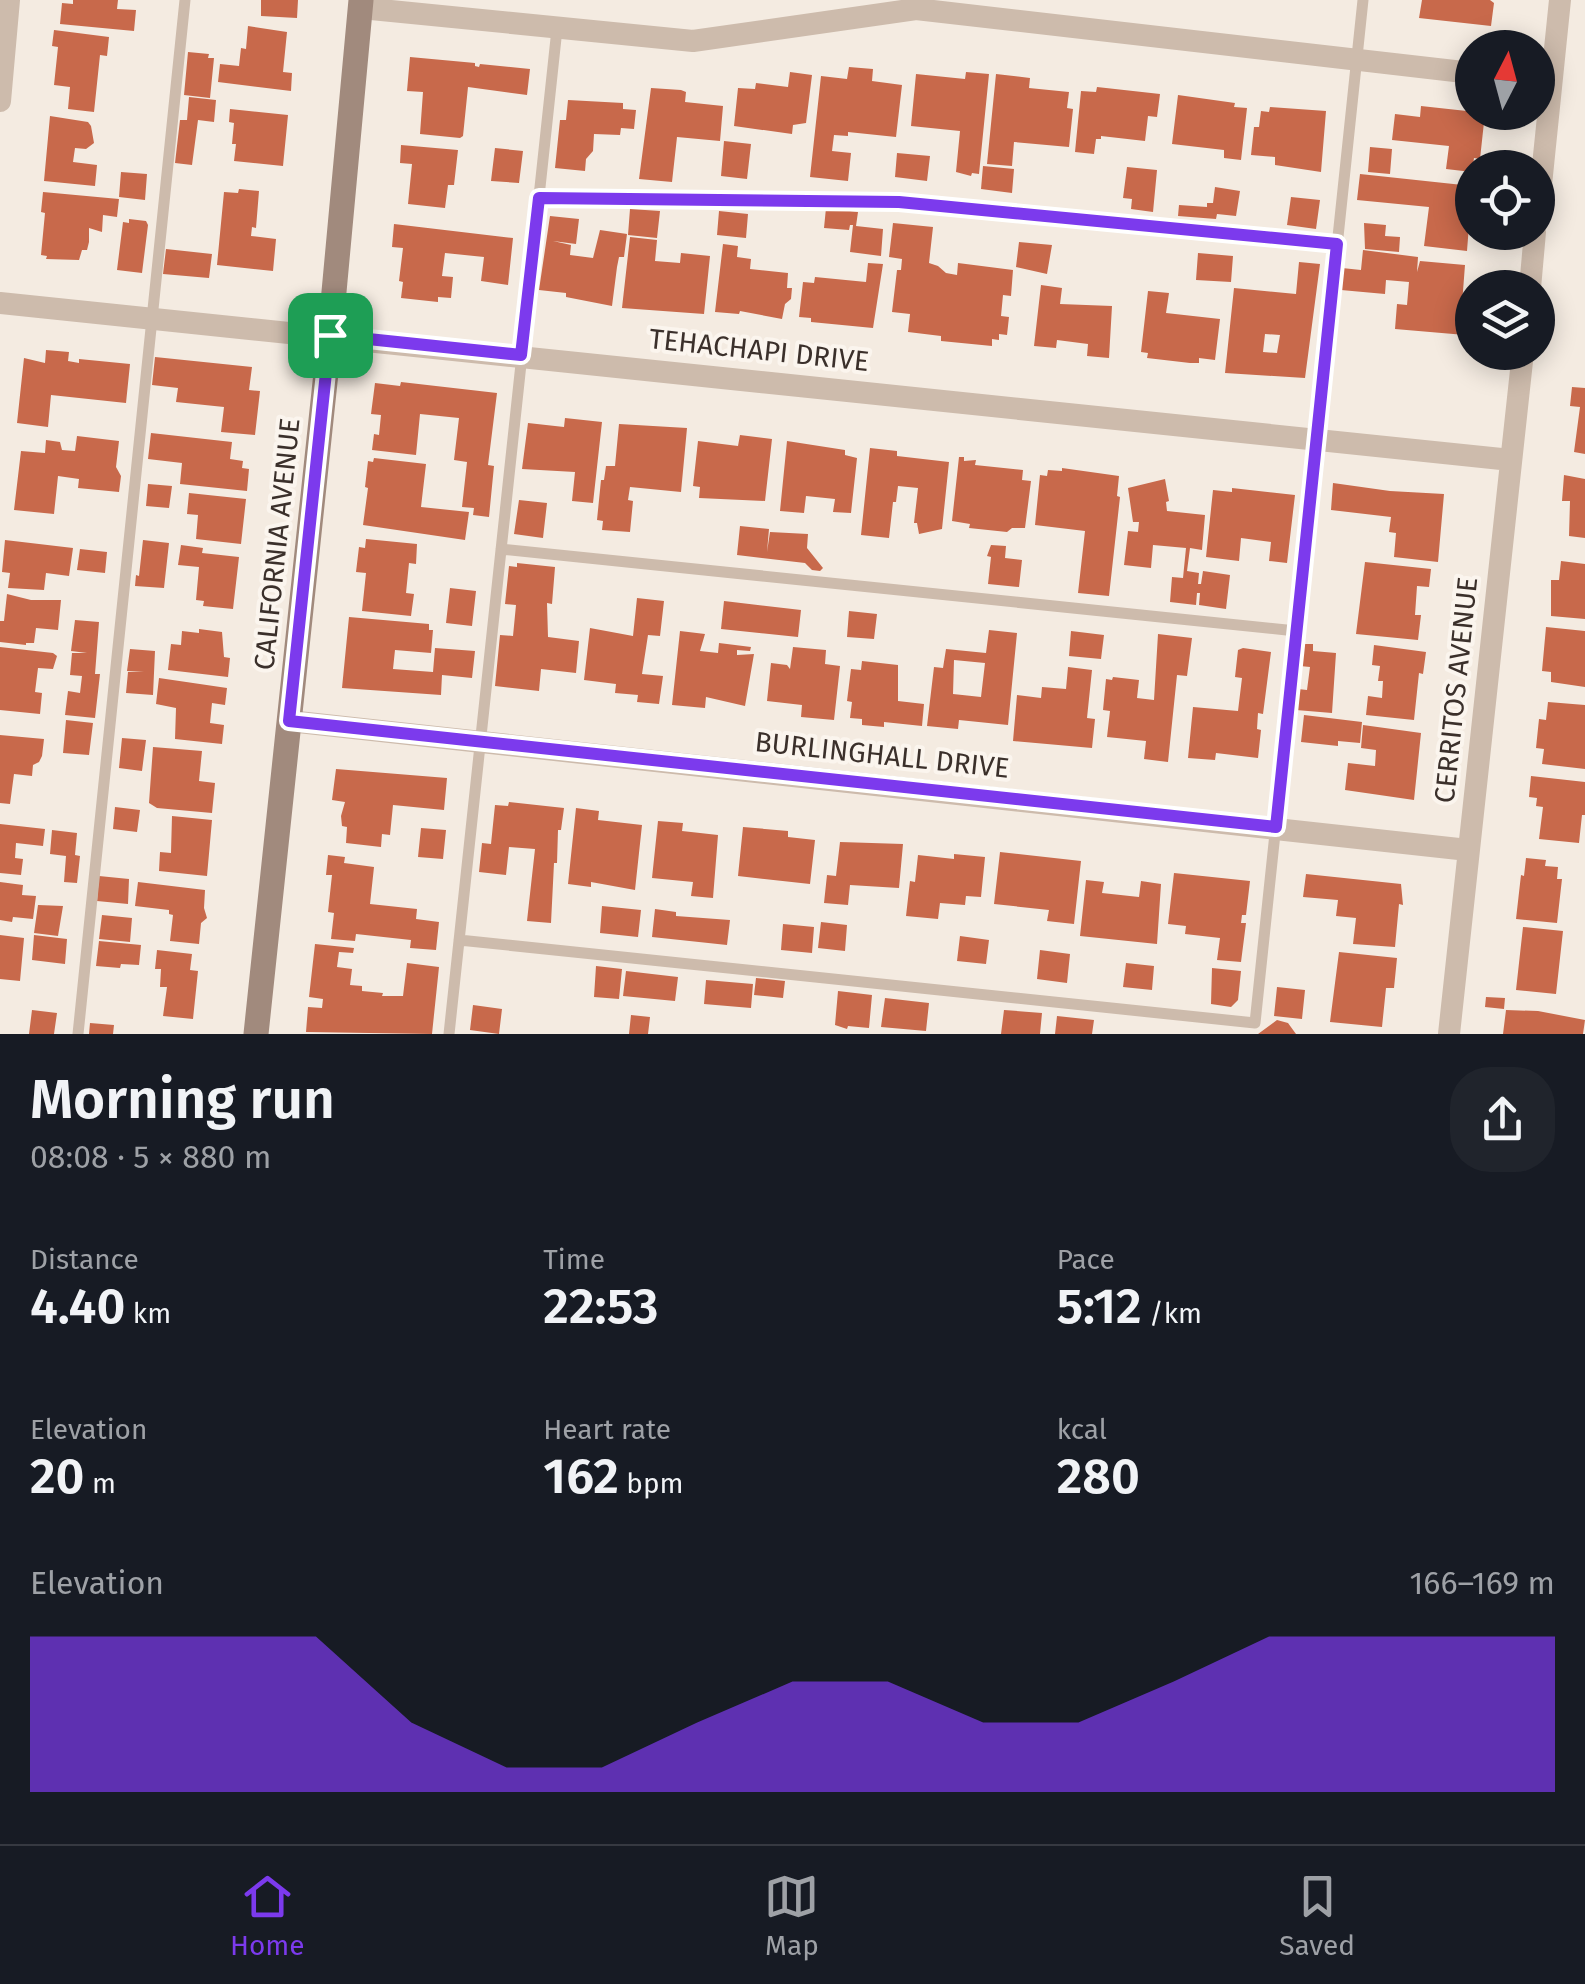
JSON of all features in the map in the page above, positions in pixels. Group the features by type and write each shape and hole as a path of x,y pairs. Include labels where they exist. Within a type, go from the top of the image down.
{"street":[{"path":"0,101 9,0"},
{"path":"1554,30 1560,0"},
{"path":"361,4 557,29 693,41 916,9 1455,71"},
{"name":"CALIFORNIA AVENUE","path":"256,1034 361,4"},
{"name":"TEHACHAPI DRIVE","path":"0,302 1512,460"},
{"name":"CERRITOS AVENUE","path":"1449,1034 1521,370"},
{"name":"BURLINGHALL DRIVE","path":"289,721 1468,850"}],"lane":[{"path":"78,1034 185,0"},
{"path":"459,940 1255,1023 1363,0"},
{"path":"449,1034 557,29"},
{"path":"539,198 899,202 1337,244"},
{"path":"501,549 1296,631"}],"building":[{"path":"73,0 118,0 117,9 136,10 134,31 60,24 62,3 73,4"},
{"path":"261,0 298,0 297,18 261,16"},
{"path":"1422,0 1490,0 1494,3 1491,26 1419,18"},
{"path":"248,26 287,32 283,72 292,73 291,91 218,82 220,64 239,66 241,48 246,49"},
{"path":"54,30 109,37 107,56 100,55 94,112 68,109 70,87 54,85 58,47 52,46"},
{"path":"188,52 214,58 210,98 184,95"},
{"path":"410,57 475,63 479,67 480,64 530,69 527,95 468,87 463,136 420,134 423,92 407,91"},
{"path":"849,67 873,69 872,81 902,85 896,137 848,132 848,136 834,135 832,151 851,153 848,181 810,177 821,76 847,79"},
{"path":"790,72 812,75 806,123 793,125 792,134 734,126 738,88 755,89 756,83 788,87"},
{"path":"966,72 989,74 979,174 971,176 956,172 960,131 911,126 916,74 965,79"},
{"path":"996,74 1030,78 1029,88 1069,92 1067,108 1073,109 1069,147 1014,142 1012,166 987,164"},
{"path":"1097,87 1160,94 1157,117 1148,116 1145,141 1101,136 1096,139 1094,154 1075,152 1081,91 1096,92"},
{"path":"651,88 686,92 685,102 723,106 720,141 677,137 672,182 639,179"},
{"path":"1178,95 1247,108 1241,160 1224,158 1224,150 1172,144"},
{"path":"189,97 216,100 214,122 198,120 192,165 175,163 180,120 187,120"},
{"path":"568,100 623,103 623,109 636,110 634,129 621,128 620,135 594,134 593,151 586,159 585,171 555,168 560,120 566,120"},
{"path":"1421,106 1455,110 1455,130 1483,130 1481,150 1455,150 1455,170 1446,169 1449,146 1392,140 1395,114 1420,117"},
{"path":"1270,107 1326,111 1321,172 1275,165 1275,157 1251,155 1254,127 1259,127 1261,111 1269,112"},
{"path":"230,109 288,115 283,166 234,161 236,144 232,144 234,123 229,122"},
{"path":"50,116 88,122 91,126 94,143 86,149 75,148 73,162 97,165 95,186 44,181"},
{"path":"724,141 751,144 747,179 721,176"},
{"path":"401,145 458,150 454,185 448,185 445,208 408,204 412,164 400,163"},
{"path":"1370,147 1392,149 1390,174 1368,172"},
{"path":"495,148 523,151 519,183 491,181"},
{"path":"897,153 930,156 927,181 895,177"},
{"path":"983,166 1014,169 1012,193 981,189"},
{"path":"1127,167 1157,170 1153,212 1131,209 1132,199 1123,198"},
{"path":"121,172 147,174 145,200 119,197"},
{"path":"1360,174 1455,184 1455,250 1424,246 1429,207 1357,200"},
{"path":"1215,187 1240,191 1236,216 1178,216 1179,205 1207,207 1207,203 1213,203"},
{"path":"239,189 259,191 256,228 252,227 251,236 276,239 273,271 217,265 224,192 238,193"},
{"path":"43,192 119,199 117,217 103,215 102,232 89,228 87,250 82,250 79,260 46,259 41,255"},
{"path":"1291,197 1320,200 1316,229 1287,225"},
{"path":"826,208 858,212 856,226 883,229 881,256 850,252 853,225 849,230 824,228"},
{"path":"630,209 660,211 657,238 628,235"},
{"path":"719,211 748,214 746,238 717,235"},
{"path":"550,216 579,219 576,244 553,241 571,245 570,255 593,258 600,230 627,234 624,257 619,257 612,306 539,290"},
{"path":"129,219 146,221 148,225 142,273 117,270 123,222 129,223"},
{"path":"893,223 933,227 929,263 946,273 957,275 958,263 1013,270 1011,296 1003,295 1001,316 1009,317 1007,335 999,334 999,340 992,339 992,346 941,341 941,336 908,332 910,314 892,312 902,259 889,257"},
{"path":"1364,223 1386,225 1385,236 1400,237 1399,252 1365,249"},
{"path":"394,224 513,238 508,285 481,281 484,257 445,253 442,276 453,277 451,298 438,297 438,302 401,298 403,248 392,247"},
{"path":"630,237 657,240 655,261 680,263 681,253 710,256 704,314 622,308"},
{"path":"1019,242 1052,245 1047,274 1016,267"},
{"path":"723,244 738,246 737,257 751,259 750,269 788,273 791,299 785,304 782,319 740,311 715,312"},
{"path":"166,249 212,254 209,278 163,274"},
{"path":"1363,250 1418,257 1417,272 1420,261 1465,265 1465,270 1455,270 1455,334 1395,329 1397,304 1407,305 1409,282 1386,280 1385,294 1341,290 1342,268 1361,270"},
{"path":"1198,253 1233,256 1231,282 1196,280"},
{"path":"1299,262 1320,264 1305,378 1225,373 1234,288 1296,294","holes":["1265,334 1280,335 1277,353 1263,352"]},
{"path":"868,263 883,264 873,328 811,322 811,318 799,317 803,282 814,283 815,277 866,282"},
{"path":"1041,285 1062,288 1060,304 1112,306 1109,358 1087,356 1088,344 1057,340 1056,348 1034,346"},
{"path":"1148,291 1169,293 1166,313 1220,319 1215,360 1199,358 1199,363 1190,363 1147,358 1148,353 1141,352"},
{"path":"46,350 69,352 68,361 79,363 79,359 130,364 126,403 51,395 48,427 17,423 24,358 45,363"},
{"path":"155,357 252,367 249,390 260,391 255,435 221,432 224,407 176,402 178,388 152,385"},
{"path":"401,382 497,393 488,465 494,466 489,517 473,515 474,508 462,507 467,462 454,460 459,418 420,414 416,455 372,450 374,434 379,435 381,415 371,414 375,383 400,386"},
{"path":"1572,387 1585,388 1585,454 1574,452 1580,407 1570,406"},
{"path":"565,418 602,422 593,503 572,501 575,472 522,469 528,423 564,427"},
{"path":"619,424 687,428 681,492 630,487 630,532 602,530 603,521 597,520 601,480 606,466 615,466"},
{"path":"151,433 232,442 230,459 243,461 242,468 249,469 247,491 180,484 182,463 148,459"},
{"path":"740,435 772,439 765,501 699,498 700,487 693,486 698,441 738,446"},
{"path":"77,436 119,441 119,492 78,488 79,479 58,476 54,514 14,510 21,451 45,453 46,440 60,442 62,450 75,451"},
{"path":"787,441 845,450 845,455 857,458 851,513 833,512 835,499 806,496 804,513 780,511"},
{"path":"870,448 897,451 897,456 949,462 942,529 919,534 914,523 918,488 898,486 889,538 861,535"},
{"path":"959,457 964,457 964,461 976,460 975,465 1023,470 1022,480 1031,481 1025,528 1007,532 969,528 970,524 952,521"},
{"path":"374,458 426,464 421,507 469,512 465,540 363,525 368,461 373,462"},
{"path":"1062,468 1119,476 1109,596 1078,593 1085,531 1035,525 1040,475 1047,476 1048,470"},
{"path":"1564,475 1585,479 1585,538 1569,536 1570,501 1562,501"},
{"path":"1165,479 1167,511 1205,515 1202,550 1190,548 1187,571 1199,573 1198,584 1203,571 1230,575 1226,609 1199,605 1200,593 1196,605 1170,602 1172,577 1183,578 1186,548 1153,545 1151,568 1124,565 1128,531 1138,532 1139,522 1133,522 1128,488"},
{"path":"1333,483 1444,494 1438,562 1394,557 1396,533 1389,532 1391,517 1331,510"},
{"path":"148,484 172,486 169,508 146,506"},
{"path":"1232,488 1295,495 1287,563 1269,561 1271,542 1241,538 1239,561 1206,557 1213,490 1232,492"},
{"path":"189,493 246,499 241,544 196,539 198,515 187,514"},
{"path":"519,500 547,503 543,538 514,534"},
{"path":"740,526 769,529 767,552 770,532 808,534 807,548 823,568 812,570 805,563 737,555"},
{"path":"366,539 417,544 416,564 409,563 406,593 414,594 411,616 362,611 366,573 356,572 359,547 365,548"},
{"path":"5,540 73,548 69,576 46,573 44,590 8,588 10,573 2,572"},
{"path":"143,540 169,543 164,588 135,586"},
{"path":"181,545 203,548 202,553 239,557 233,609 203,606 204,601 196,600 199,567 178,565"},
{"path":"991,545 1006,546 1005,558 1022,560 1019,587 988,584 991,557 987,556"},
{"path":"80,549 107,552 105,573 77,570"},
{"path":"1561,561 1585,564 1585,619 1551,616 1551,580 1559,580"},
{"path":"1365,562 1431,569 1429,587 1417,586 1415,615 1421,615 1418,640 1356,634"},
{"path":"517,563 555,567 552,604 547,603 548,637 579,641 576,673 541,669 539,691 495,686 500,635 513,636 516,605 505,604 509,566 517,567"},
{"path":"450,588 476,591 472,626 446,623"},
{"path":"7,594 31,600 61,600 58,630 36,628 34,643 26,645 0,642 0,621 4,621"},
{"path":"637,598 664,601 660,636 648,635 642,674 663,676 659,704 637,702 638,695 615,693 616,684 584,680 590,628 633,636"},
{"path":"724,601 801,610 798,637 721,629"},
{"path":"849,611 877,614 874,639 847,637"},
{"path":"349,617 429,624 429,630 433,630 431,653 395,650 393,669 433,672 435,648 475,651 472,678 442,675 441,695 342,688"},
{"path":"75,620 99,622 95,674 100,674 95,718 65,715 68,691 80,693 82,676 70,675 72,653 87,653 71,651"},
{"path":"1546,627 1585,631 1585,687 1551,682 1551,672 1542,671"},
{"path":"199,629 222,632 224,657 230,658 228,677 168,670 171,644 181,645 182,631 199,633"},
{"path":"989,630 1017,633 1008,725 959,720 958,729 927,726 934,667 943,668 946,649 986,653","holes":["954,660 985,663 981,697 953,694"]},
{"path":"680,631 705,634 700,651 718,653 719,643 751,647 750,651 737,650 737,655 754,654 745,706 706,697 705,708 672,705"},
{"path":"1071,631 1104,635 1101,659 1069,656"},
{"path":"1158,634 1192,638 1187,676 1177,675 1168,762 1144,759 1146,741 1107,737 1110,711 1103,710 1106,679 1113,677 1139,680 1137,698 1154,700"},
{"path":"1303,644 1313,644 1313,651 1336,653 1332,713 1296,710 1298,689 1307,690 1310,667 1300,666"},
{"path":"1374,645 1426,652 1423,674 1419,673 1414,720 1366,715 1368,696 1382,698 1380,666 1372,665"},
{"path":"0,647 57,656 53,669 38,668 35,692 42,693 40,714 0,710"},
{"path":"793,647 826,650 825,664 840,666 834,720 801,717 802,705 767,701 771,663 790,669"},
{"path":"130,649 155,651 153,695 126,693 128,672 144,672 127,671"},
{"path":"1238,650 1271,652 1263,714 1258,713 1258,758 1216,753 1215,760 1188,758 1193,707 1238,711 1242,678 1235,677"},
{"path":"862,661 898,665 898,701 924,704 922,726 884,722 884,727 862,725 862,719 850,718 852,702 847,701 851,669 861,670"},
{"path":"1068,667 1092,670 1087,718 1095,719 1092,748 1013,741 1017,695 1041,698 1042,687 1066,689"},
{"path":"159,678 227,688 225,705 212,703 210,723 224,725 222,744 175,739 176,708 156,704"},
{"path":"1548,702 1585,705 1585,769 1542,764 1544,749 1536,748 1539,719 1546,720"},
{"path":"1304,715 1362,722 1360,743 1338,741 1338,746 1301,742"},
{"path":"66,720 93,723 89,755 63,753"},
{"path":"1363,725 1421,733 1414,800 1345,790 1348,763 1375,766 1376,750 1361,748"},
{"path":"0,735 44,739 42,756 33,765 32,776 14,774 10,804 0,803"},
{"path":"122,738 146,740 142,771 119,768"},
{"path":"153,747 202,751 199,781 215,783 212,813 157,808 149,803"},
{"path":"336,769 447,778 444,810 393,805 390,835 382,834 381,847 346,843 347,827 342,826 341,816 345,802 332,800"},
{"path":"1531,776 1585,782 1585,815 1579,843 1539,839 1543,807 1536,806 1537,798 1529,797"},
{"path":"509,802 564,808 554,863 551,923 527,921 535,849 509,847 506,875 479,872 482,843 491,844 495,805 508,806"},
{"path":"115,807 140,810 137,832 113,829"},
{"path":"576,808 599,811 598,820 642,825 635,890 591,882 591,887 568,884"},
{"path":"172,816 212,820 207,876 159,871 160,852 171,853"},
{"path":"658,821 683,823 682,831 718,835 713,898 691,896 693,882 652,878"},
{"path":"0,824 45,829 43,846 16,843 15,858 23,859 21,875 0,873"},
{"path":"743,827 788,831 788,837 815,840 810,884 738,876"},
{"path":"421,828 446,830 443,859 418,857"},
{"path":"52,830 77,833 77,883 64,882 66,856 50,854"},
{"path":"840,842 903,844 899,888 850,885 848,905 824,903 827,875 836,876"},
{"path":"1000,852 1081,861 1074,924 1047,921 1049,910 994,904"},
{"path":"954,854 985,857 981,897 966,896 965,905 940,903 938,919 906,916 918,855 954,859"},
{"path":"328,855 345,857 344,863 374,867 370,904 417,909 416,919 439,922 436,950 410,948 411,940 356,934 355,941 331,939 334,913 328,912 332,875 326,875"},
{"path":"1526,858 1546,860 1545,866 1558,867 1557,879 1562,879 1557,923 1516,919"},
{"path":"1174,873 1250,881 1246,915 1242,915 1241,923 1246,923 1241,962 1217,960 1220,938 1185,934 1186,926 1168,924"},
{"path":"1306,874 1401,884 1403,905 1399,904 1395,947 1353,944 1356,918 1336,916 1338,900 1303,897"},
{"path":"99,876 129,879 128,904 97,901"},
{"path":"1086,880 1104,882 1102,893 1139,897 1141,881 1161,884 1157,944 1080,936"},
{"path":"0,882 23,885 22,895 36,896 33,919 0,920"},
{"path":"138,882 205,890 207,918 201,923 199,944 170,941 173,915 169,910 135,906"},
{"path":"38,905 63,906 58,936 34,933"},
{"path":"602,906 641,910 638,937 600,933"},
{"path":"655,909 676,912 676,916 730,920 727,945 652,937"},
{"path":"102,915 132,918 130,942 99,939"},
{"path":"821,922 847,925 845,951 818,948"},
{"path":"783,924 814,927 812,953 781,950"},
{"path":"1523,927 1563,931 1556,994 1516,990"},
{"path":"0,935 24,938 20,981 0,979"},
{"path":"34,935 67,939 65,964 32,960"},
{"path":"960,936 989,940 986,964 957,961"},
{"path":"99,941 141,945 139,965 96,966"},
{"path":"315,944 354,948 353,953 339,952 337,967 352,969 350,985 362,986 362,991 383,993 382,996 403,996 407,963 439,967 432,1034 306,1032 308,1007 322,1008 323,999 309,997"},
{"path":"157,950 192,954 190,970 198,971 193,1019 163,1016 167,987 160,987 161,969 155,969"},
{"path":"1040,950 1070,954 1067,983 1037,979"},
{"path":"1339,952 1397,958 1394,988 1386,988 1382,1027 1330,1022"},
{"path":"1126,963 1154,966 1152,990 1123,987"},
{"path":"596,966 622,969 619,999 594,997"},
{"path":"1212,968 1241,971 1238,1000 1231,1007 1211,1004"},
{"path":"626,971 678,977 675,1001 623,996"},
{"path":"756,978 785,981 783,998 754,995"},
{"path":"706,980 753,984 751,1008 704,1004"},
{"path":"1277,987 1305,990 1302,1019 1274,1016"},
{"path":"838,991 872,995 869,1028 835,1025"},
{"path":"1486,997 1505,998 1504,1009 1485,1007"},
{"path":"885,998 929,1003 926,1031 881,1027"},
{"path":"473,1005 502,1009 499,1034 470,1030"},
{"path":"32,1010 57,1013 54,1034 29,1034"},
{"path":"1004,1010 1042,1013 1040,1034 1001,1034"},
{"path":"1506,1010 1538,1011 1585,1020 1583,1034 1503,1034"},
{"path":"631,1015 650,1017 648,1034 629,1034"},
{"path":"1057,1016 1094,1020 1092,1034 1055,1034"},
{"path":"1277,1020 1288,1023 1296,1034 1258,1034"},
{"path":"90,1023 114,1025 113,1034 89,1034"}],"route":[{"path":"539,198 899,202 1337,244 1276,827 289,721 330,335 521,355 539,198"}]}
